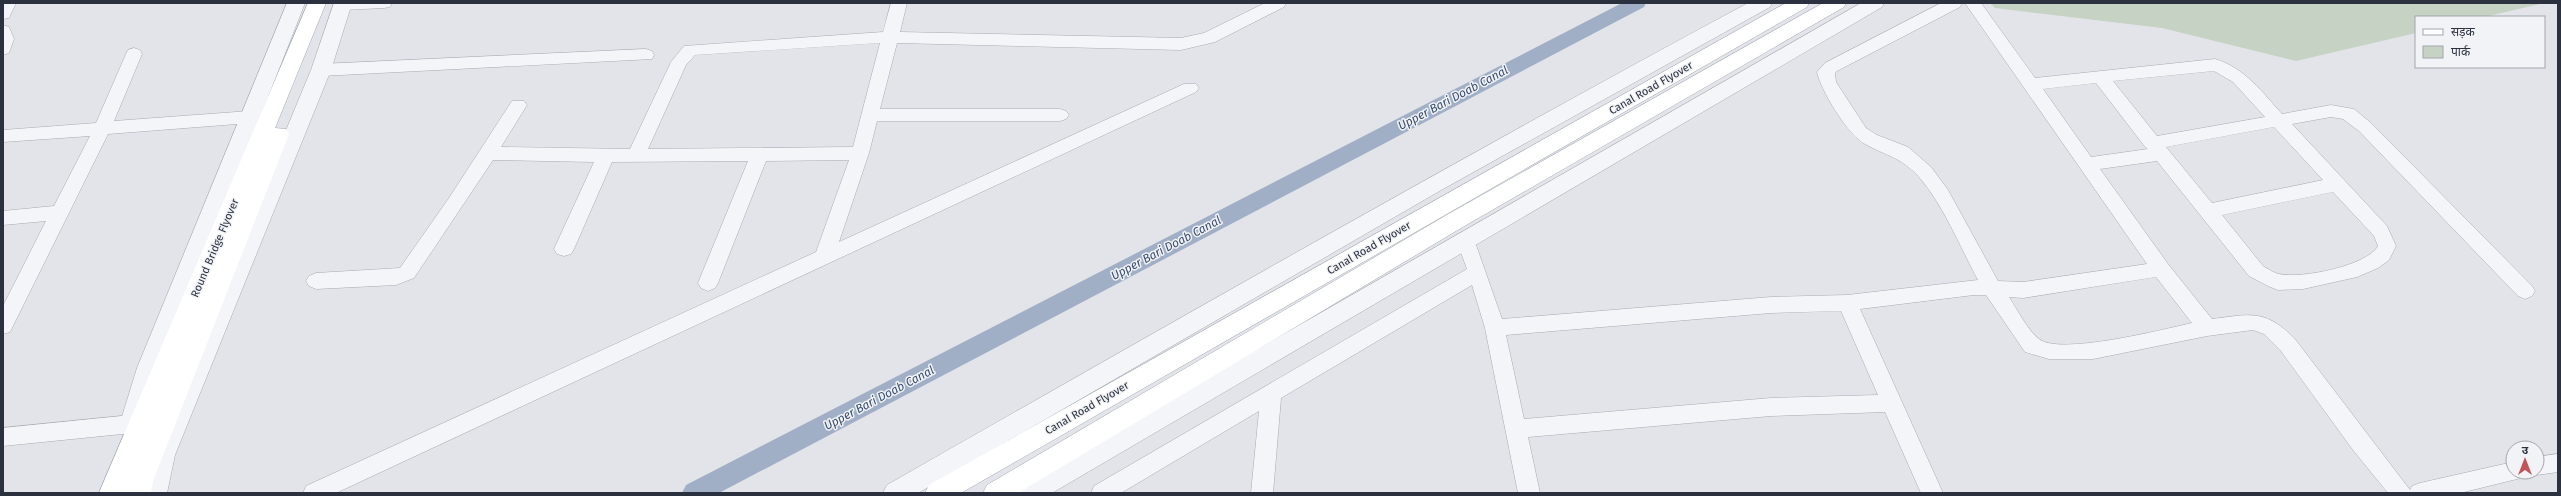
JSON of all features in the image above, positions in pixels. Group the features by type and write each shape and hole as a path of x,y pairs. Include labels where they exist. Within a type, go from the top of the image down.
{"main road":[{"name":"Round Bridge Flyover","path":"112,493 317,3"},
{"name":"Canal Road Flyover","path":"938,493 1800,3"},
{"name":"Canal Road Flyover","path":"996,493 1453,222 1837,3"},
{"name":"Round Bridge Flyover","path":"138,493 140,480 339,4"}],"street":[{"path":"3,14 8,3"},
{"path":"105,493 132,424 149,368 296,3"},
{"path":"154,493 164,455 208,342 321,70 339,4 384,3"},
{"path":"824,258 860,153 900,3"},
{"path":"636,156 679,62 690,50 892,37 1181,44 1209,38 1278,3"},
{"path":"896,493 1320,248 1625,76 1763,3"},
{"path":"1030,493 1466,242 1655,129 1876,3"},
{"path":"1954,3 1831,67 1826,72 1825,78 1860,132 1871,140 1902,152 1925,172 1941,195 1992,288 2032,346 2047,352 2064,353 2117,346 2207,328 2253,322 2271,328 2288,345 2361,444 2400,493"},
{"path":"1973,3 2161,269 2207,328"},
{"path":"3,31 6,39 3,49"},
{"path":"3,326 102,128 134,54"},
{"path":"321,70 646,54"},
{"path":"2030,84 2100,77 2221,66 2239,78 2383,234 2387,245 2385,252 2378,259 2361,268 2331,276 2295,282 2278,282 2269,279 2256,271 2100,77"},
{"path":"314,493 1190,88"},
{"path":"316,281 396,277 407,273 488,153 518,105"},
{"path":"2086,164 2331,111 2348,114 2358,120 2525,291"},
{"path":"871,115 1060,116"},
{"path":"3,136 250,117"},
{"path":"488,153 636,156 860,153"},
{"path":"708,283 760,154"},
{"path":"564,249 606,155"},
{"path":"2207,211 2338,184"},
{"path":"3,218 59,213"},
{"path":"1466,242 1478,272 1495,328 1529,493"},
{"path":"1495,328 1771,305 1847,303 1974,287 2024,290 2161,269"},
{"path":"1102,493 1478,272"},
{"path":"1847,303 1932,493"},
{"path":"1262,493 1271,394"},
{"path":"1516,429 1764,408 1892,403"},
{"path":"3,437 132,424"},
{"path":"2545,465 2558,463"},
{"path":"2420,493 2505,473"}],"green space":[{"path":"1990,3 2544,3 2488,16 2415,16 2415,33 2296,61 2162,28 1995,8"}],"waterway":[{"name":"Upper Bari Doab Canal","path":"695,493 1637,3"}]}
